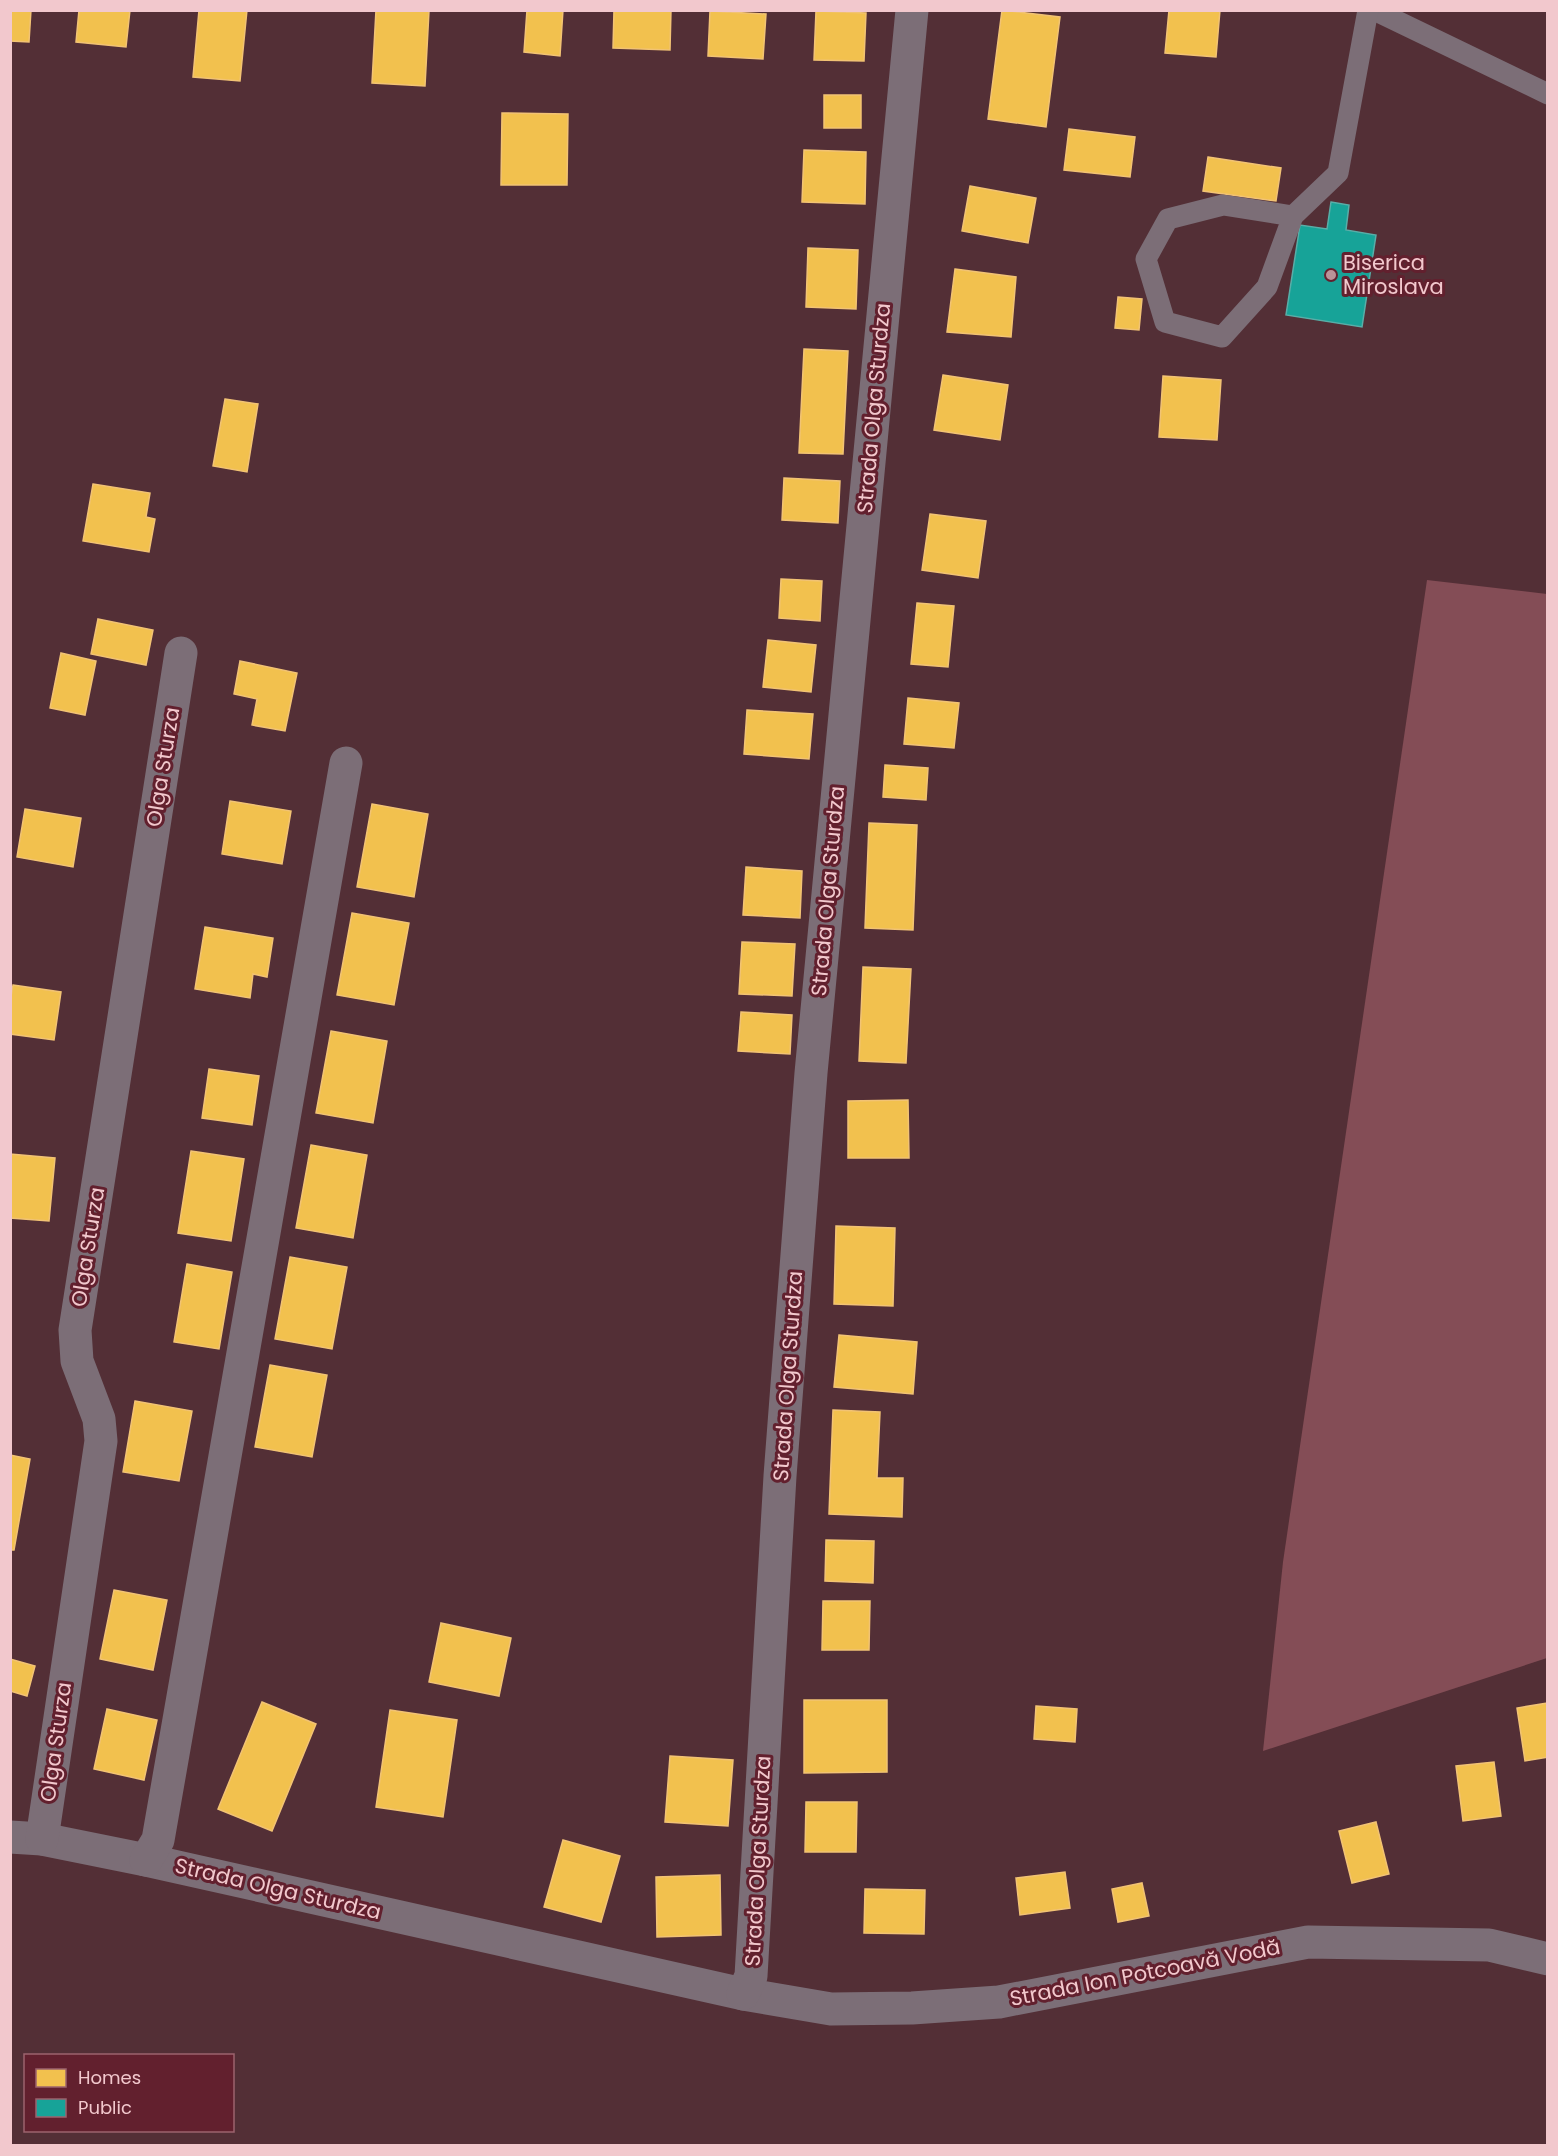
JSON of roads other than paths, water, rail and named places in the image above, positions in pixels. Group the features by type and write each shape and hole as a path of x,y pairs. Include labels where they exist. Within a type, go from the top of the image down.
{"street":[{"name":"Strada Olga Sturdza","path":"26,1838 146,1860 743,1994 751,1976 780,1476 811,1073 912,10"},
{"name":"Olga Sturza","path":"26,1838 101,1442 99,1419 77,1361 75,1330 180,652"},
{"path":"146,1860 158,1839 346,763"},
{"name":"Strada Ion Potcoavă Vodă","path":"743,1994 831,2009 912,2008 999,2002 1308,1942 1489,1944 1548,1959"}],"lane":[{"path":"1293,216 1223,205 1168,219 1146,259 1165,322 1222,337 1267,287 1293,216 1338,173 1368,10"},
{"path":"1374,10 1548,94"}],"place":[{"name":"Biserica Miroslava","path":"1331,275"}]}
